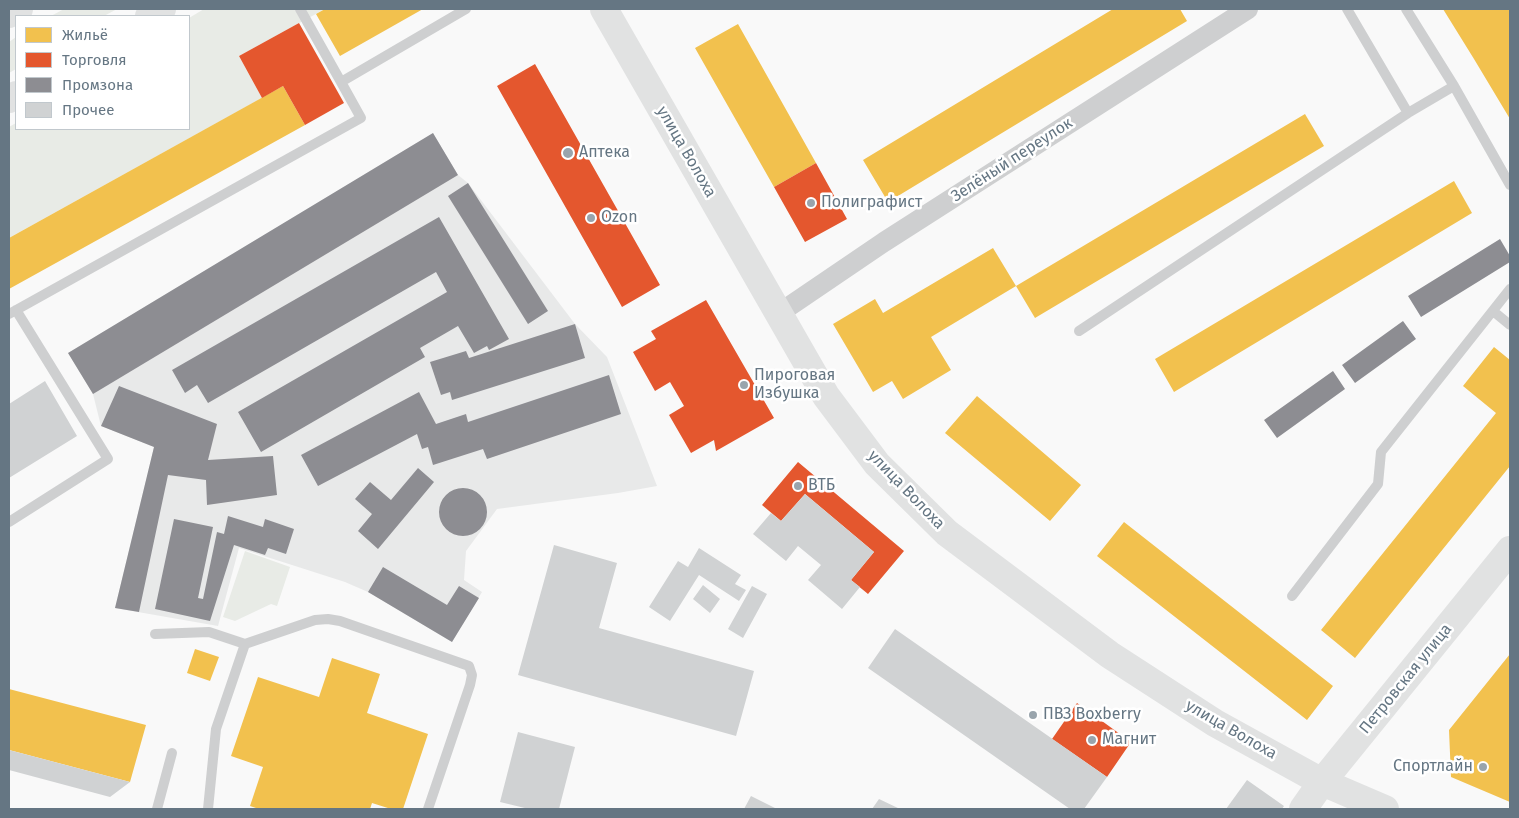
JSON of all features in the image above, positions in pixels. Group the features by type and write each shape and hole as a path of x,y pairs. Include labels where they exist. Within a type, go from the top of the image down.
{"street":[{"path":"9,14 19,9"},
{"path":"151,15 162,9"},
{"name":"улица Волоха","path":"604,9 826,396 877,464 947,533 1110,655 1215,723 1322,782 1386,809"},
{"name":"Зелёный переулок","path":"778,314 884,242 1248,9"},
{"name":"Петровская улица","path":"1303,809 1322,782 1507,561"}],"lane":[{"path":"9,522 108,459 13,312 361,118 300,9"},
{"path":"341,82 466,9"},
{"path":"1346,9 1408,113"},
{"path":"1406,9 1454,86 1510,185"},
{"path":"1079,331 1408,113 1454,86"},
{"path":"1292,596 1378,484 1381,452 1510,289"},
{"path":"1492,311 1510,325"},
{"path":"155,634 208,632 245,644 315,620 328,618 433,652 469,666 472,675 470,685 428,809"},
{"path":"208,809 216,728 245,644"},
{"path":"156,809 172,753"}],"shaded area":[{"path":"64,9 117,9 106,15 53,15"},
{"path":"204,9 325,9 239,56 262,98 9,238 9,127 15,124 15,130 190,130 190,17"},
{"path":"15,38 15,70 9,73 9,42"},
{"path":"433,133 458,175 468,183 575,324 607,357 657,486 497,509 466,551 464,580 482,592 452,642 368,592 345,582 239,548 218,626 115,608 154,447 101,426 93,394 68,353"},
{"path":"245,551 290,567 277,606 271,604 235,621 223,617"}],"building: Жильё":[{"path":"325,9 423,9 340,56 316,14"},
{"path":"1113,9 1180,9 1187,21 888,202 863,160"},
{"path":"1443,9 1510,9 1510,119 1474,59"},
{"path":"738,24 816,163 774,187 695,48"},
{"path":"283,86 305,125 9,289 9,238"},
{"path":"1305,114 1324,146 1035,318 1016,286"},
{"path":"1454,181 1472,213 1174,392 1155,359"},
{"path":"993,248 1016,286 931,337 951,370 903,399 892,381 873,392 833,324 875,299 883,313"},
{"path":"1494,347 1510,360 1510,466 1355,658 1321,630 1496,413 1463,386"},
{"path":"977,396 1081,485 1050,521 945,433"},
{"path":"1124,522 1333,686 1307,720 1097,556"},
{"path":"195,649 219,657 210,681 187,673"},
{"path":"1510,654 1510,802 1451,777 1449,730"},
{"path":"332,658 380,674 367,713 428,734 403,809 391,809 372,803 370,809 259,809 250,806 263,767 231,756 258,677 319,697"},
{"path":"9,689 146,725 130,782 9,750"}],"building: Торговля":[{"path":"299,23 344,103 305,125 283,86 262,98 239,56"},
{"path":"535,64 660,285 622,307 497,86"},
{"name":"Полиграфист","path":"816,163 847,219 805,242 774,187"},
{"path":"706,300 774,418 716,451 714,440 691,453 669,415 684,406 670,382 655,391 633,352 656,339 651,331"},
{"path":"798,462 904,551 868,594 851,580 874,552 805,494 781,521 762,505"},
{"name":"Магнит","path":"1077,703 1131,742 1107,777 1052,739"}],"building: Промзона":[{"path":"433,133 458,175 93,394 68,353"},
{"path":"468,183 548,311 528,324 448,196"},
{"path":"439,217 509,339 489,350 487,346 474,353 458,326 420,348 425,357 261,452 238,412 447,292 436,272 208,403 197,385 185,393 172,370"},
{"path":"1500,239 1510,256 1510,262 1421,317 1408,296"},
{"path":"1403,321 1416,339 1355,383 1342,365"},
{"path":"575,324 585,358 452,400 450,392 441,395 430,362 466,351 469,358"},
{"path":"1333,371 1345,389 1277,438 1264,420"},
{"path":"609,375 621,414 487,459 483,449 433,465 428,447 422,449 417,434 318,486 301,455 419,392 436,424 466,414 468,422"},
{"path":"119,386 217,424 208,460 273,456 277,495 207,505 206,480 168,475 139,612 115,608 154,447 101,426"},
{"path":"418,468 434,482 378,549 358,531 372,514 355,499 370,482 391,500"},
{"path":"463,488 472,490 480,495 485,503 487,512 485,521 480,529 472,534 463,536 454,534 446,529 441,521 439,512 441,503 446,495 454,490"},
{"path":"228,516 263,527 265,519 294,529 286,554 268,548 265,555 234,545 210,621 155,609 174,519 213,527 198,598 203,599 217,532 224,534"},
{"path":"383,567 447,605 459,586 479,598 452,642 368,592"}],"building: Прочее":[{"path":"45,381 77,436 9,478 9,404"},
{"path":"805,494 874,552 851,580 860,587 842,609 808,580 821,565 798,546 786,561 753,534 771,513 781,521"},
{"path":"554,545 617,563 599,628 754,671 736,736 518,675"},
{"path":"699,548 741,575 735,584 746,590 739,601 699,575 670,621 649,607 678,561 688,567"},
{"path":"703,585 720,599 710,613 693,599"},
{"path":"752,586 767,594 743,638 728,629"},
{"path":"895,629 1107,777 1084,809 1070,809 868,668"},
{"path":"518,732 575,747 559,809 529,809 500,802"},
{"path":"9,750 130,782 110,797 9,770"},
{"path":"1247,780 1284,806 1282,809 1226,809"},
{"path":"751,796 777,809 744,809"},
{"path":"879,799 900,809 872,809"}],"place":[{"name":"Аптека","path":"568,153"},
{"name":"Полиграфист","path":"811,203"},
{"name":"Ozon","path":"591,218"},
{"name":"Пироговая Избушка","path":"744,385"},
{"name":"ВТБ","path":"798,486"},
{"name":"ПВЗ Boxberry","path":"1033,715"},
{"name":"Магнит","path":"1092,740"},
{"name":"Спортлайн","path":"1483,767"}]}
